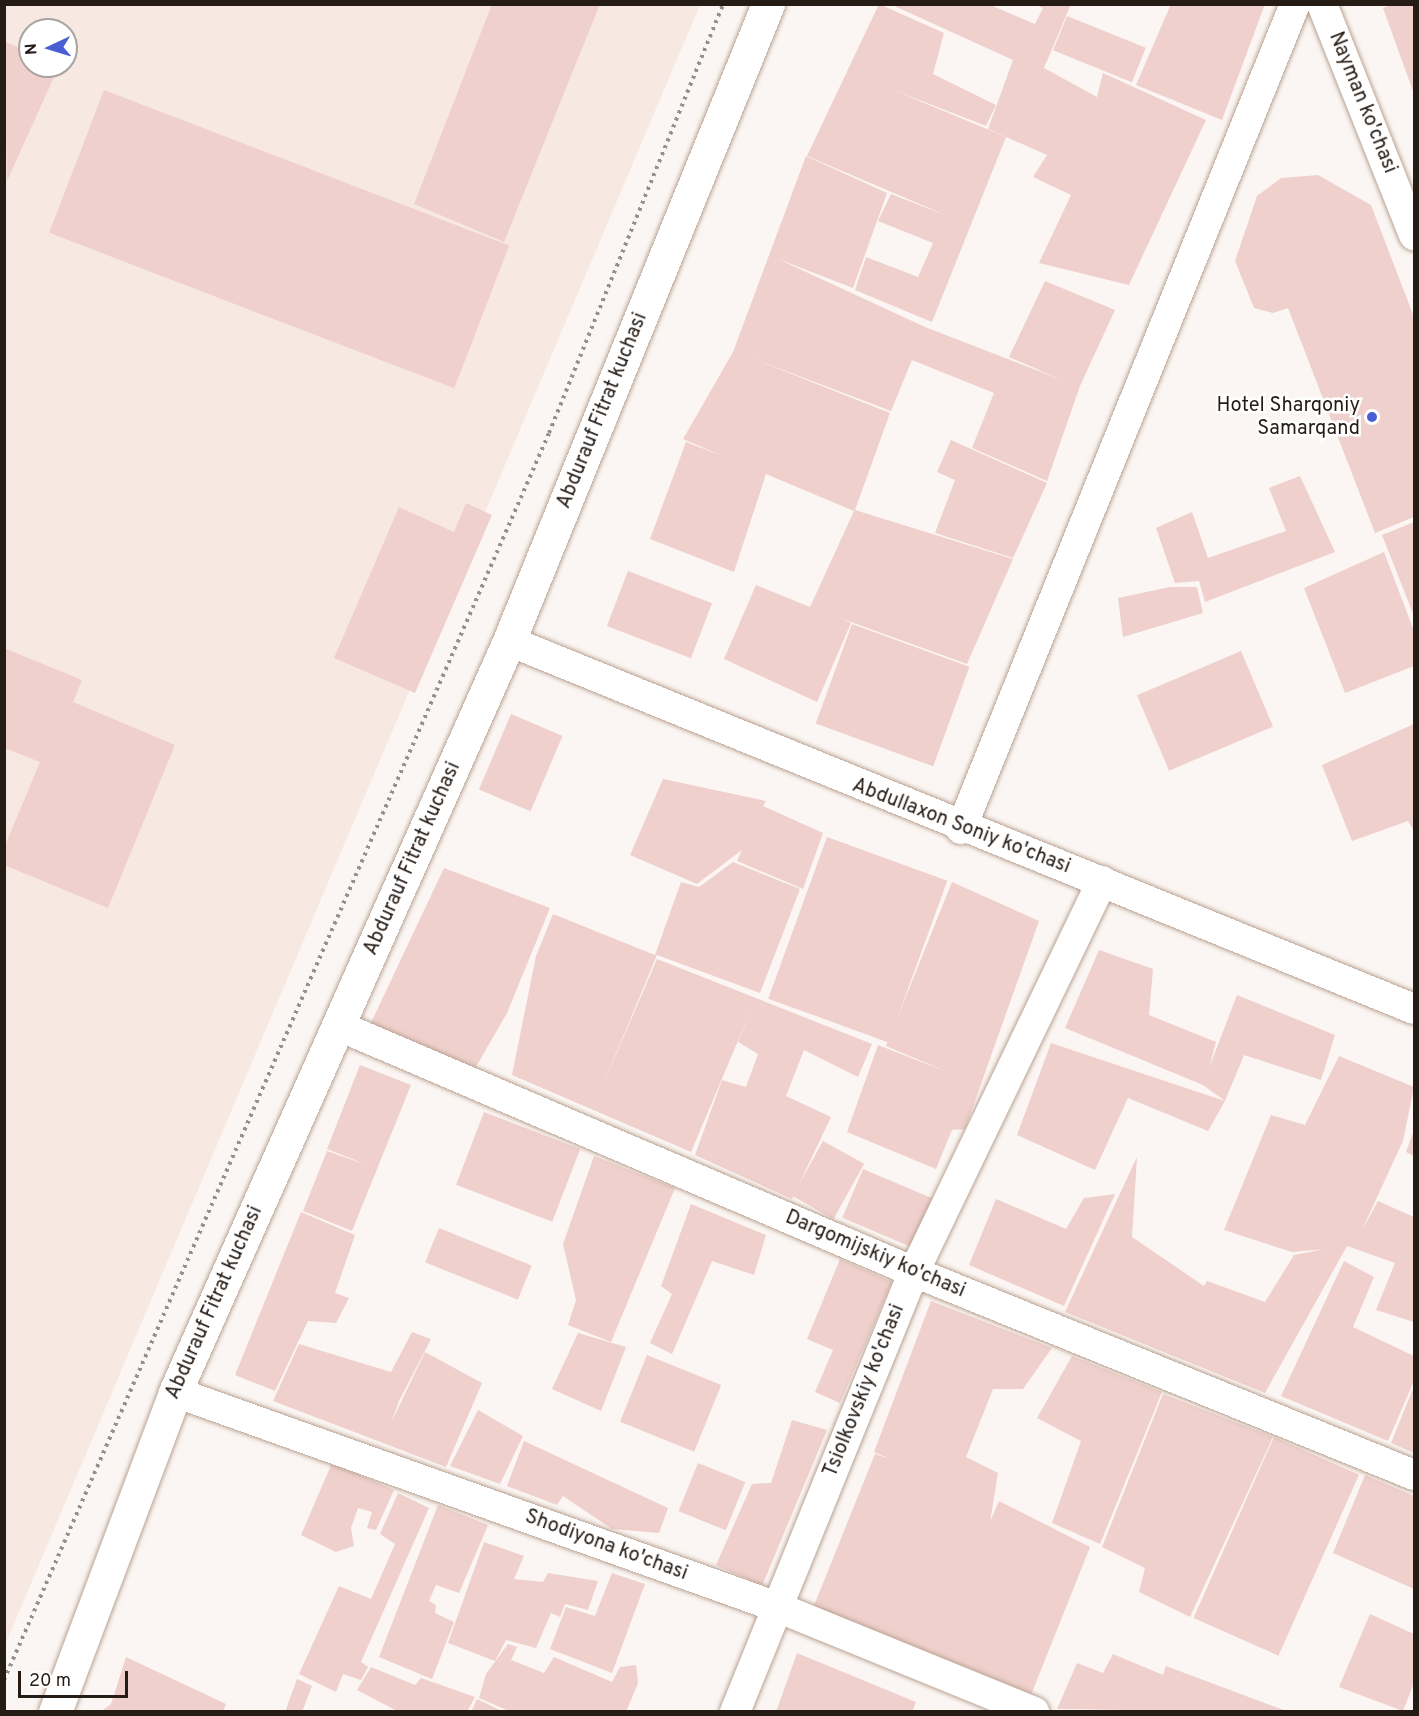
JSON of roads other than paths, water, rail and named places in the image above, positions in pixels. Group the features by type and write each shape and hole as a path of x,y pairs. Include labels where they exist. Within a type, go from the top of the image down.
{"street":[{"name":"Abdurauf Fitrat kuchasi","path":"55,1712 175,1392 509,641 768,4"},
{"path":"961,829 1295,4"},
{"name":"Nayman ko'chasi","path":"1322,4 1414,235"},
{"name":"Abdullaxon Soniy ko'chasi","path":"509,641 961,829 1102,881 1414,1009"},
{"name":"Tsiolkovskiy ko'chasi","path":"735,1712 914,1272 1102,881"},
{"name":"Dargomijskiy ko'chasi","path":"339,1026 914,1272 1414,1475"},
{"name":"Shodiyona ko'chasi","path":"175,1392 777,1607 1034,1712"}],"place":[{"name":"Hotel Sharqoniy Samarqand","path":"1372,417"}]}
